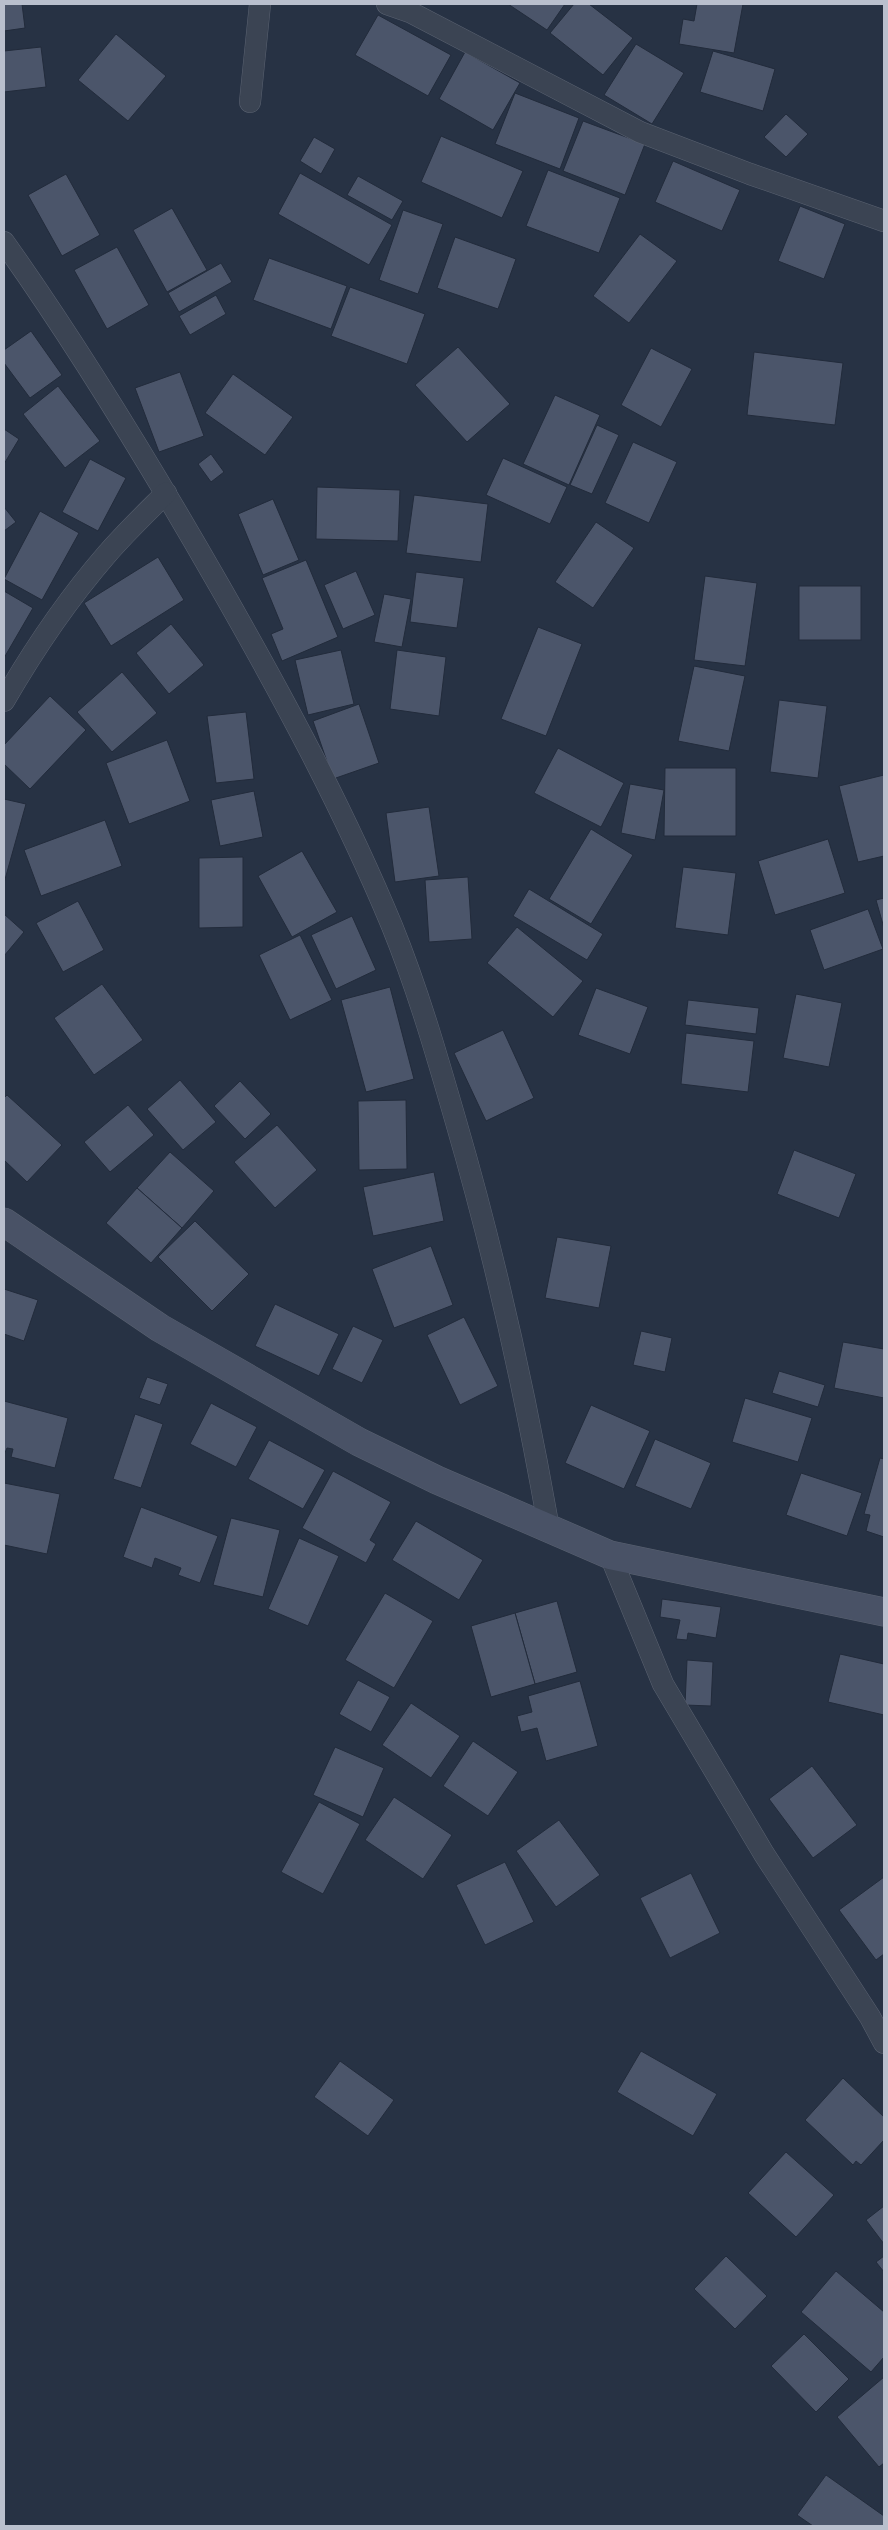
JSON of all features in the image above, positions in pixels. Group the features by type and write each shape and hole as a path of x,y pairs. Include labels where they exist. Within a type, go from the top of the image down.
{"street":[{"path":"250,102 260,4"},
{"path":"387,4 410,12 640,132 750,174 884,221"},
{"path":"4,242 49,306 166,492 278,688 357,847 393,928 437,1055 484,1218 530,1416 549,1530"},
{"path":"4,701 33,651 65,606 108,553 166,492"},
{"path":"4,1222 160,1328 359,1442 437,1480 549,1530 610,1555 884,1612"},
{"path":"610,1555 663,1684 760,1846 865,2009 884,2043"}],"building":[{"path":"4,4 22,4 25,28 4,31"},
{"path":"508,4 565,4 547,30"},
{"path":"574,4 589,4 633,38 603,75 550,33"},
{"path":"697,4 743,4 734,53 679,44 683,19 694,21"},
{"path":"378,15 451,55 428,96 355,55"},
{"path":"116,34 166,76 128,121 78,80"},
{"path":"636,44 684,73 652,124 604,95"},
{"path":"41,47 46,87 4,92 4,51"},
{"path":"713,51 775,69 763,111 700,92"},
{"path":"465,52 520,83 493,130 439,99"},
{"path":"515,93 579,118 560,169 495,144"},
{"path":"786,114 808,134 786,157 764,137"},
{"path":"583,121 645,144 625,195 563,171"},
{"path":"441,136 523,171 502,218 421,182"},
{"path":"314,137 335,149 321,174 300,161"},
{"path":"673,161 740,190 722,231 655,202"},
{"path":"548,170 620,198 599,253 526,226"},
{"path":"300,173 392,225 369,265 278,214"},
{"path":"66,174 100,235 62,256 28,195"},
{"path":"358,176 403,201 392,220 347,195"},
{"path":"800,206 845,224 824,279 778,261"},
{"path":"172,208 207,270 167,292 133,230"},
{"path":"403,210 443,224 418,294 379,280"},
{"path":"640,234 677,261 629,323 593,296"},
{"path":"455,237 516,259 498,309 437,288"},
{"path":"117,247 149,305 107,329 74,270"},
{"path":"269,258 347,286 331,329 253,300"},
{"path":"221,263 232,282 179,312 168,293"},
{"path":"350,287 425,314 407,364 331,336"},
{"path":"216,295 226,314 190,335 179,316"},
{"path":"31,331 62,375 30,398 4,363 4,350"},
{"path":"458,347 510,404 467,442 415,385"},
{"path":"651,348 692,369 661,427 621,405"},
{"path":"754,352 843,363 835,425 747,415"},
{"path":"180,372 204,436 159,452 135,388"},
{"path":"233,374 293,417 265,455 205,413"},
{"path":"58,386 100,441 65,468 23,414"},
{"path":"555,395 600,415 569,485 523,464"},
{"path":"597,425 619,435 592,494 570,485"},
{"path":"4,429 19,439 4,464"},
{"path":"633,442 677,462 649,523 605,503"},
{"path":"211,454 224,472 211,482 198,464"},
{"path":"503,458 567,487 550,524 486,495"},
{"path":"90,459 126,478 98,531 62,512"},
{"path":"317,487 400,490 398,541 316,539"},
{"path":"414,495 488,504 481,562 406,553"},
{"path":"273,499 299,560 263,575 238,514"},
{"path":"4,507 16,522 4,531"},
{"path":"40,511 79,533 42,600 4,579"},
{"path":"596,522 634,548 593,608 555,582"},
{"path":"158,557 184,600 111,646 84,603"},
{"path":"306,560 338,637 282,661 271,634 283,629 262,578"},
{"path":"356,571 375,615 343,629 324,585"},
{"path":"416,572 464,578 457,628 410,622"},
{"path":"705,576 757,583 745,666 694,660"},
{"path":"799,586 861,586 861,640 799,640"},
{"path":"4,591 33,608 4,658"},
{"path":"384,594 411,599 402,647 374,642"},
{"path":"171,624 204,665 169,694 136,653"},
{"path":"538,627 582,644 546,736 501,719"},
{"path":"341,650 354,704 308,715 295,660"},
{"path":"397,650 446,657 439,716 390,709"},
{"path":"694,666 745,676 729,751 678,741"},
{"path":"122,672 157,713 112,752 77,712"},
{"path":"50,696 86,730 30,789 4,764 4,745"},
{"path":"779,700 827,706 818,778 770,772"},
{"path":"359,704 379,763 333,779 313,721"},
{"path":"246,712 254,779 216,783 207,716"},
{"path":"167,740 190,801 129,824 106,763"},
{"path":"558,748 624,783 601,827 534,793"},
{"path":"665,768 736,768 736,836 664,836"},
{"path":"884,775 884,856 858,862 839,786"},
{"path":"630,784 664,790 655,840 621,833"},
{"path":"254,791 263,837 220,846 211,800"},
{"path":"4,799 26,804 4,883"},
{"path":"429,807 439,876 395,882 386,813"},
{"path":"105,820 122,866 41,896 24,850"},
{"path":"591,829 633,855 591,924 549,899"},
{"path":"828,839 845,893 775,915 758,861"},
{"path":"302,851 337,912 292,937 258,876"},
{"path":"243,857 243,927 199,928 199,858"},
{"path":"683,867 736,873 728,935 675,928"},
{"path":"468,877 472,939 429,942 425,880"},
{"path":"529,889 603,934 587,960 513,916"},
{"path":"884,898 884,928 876,900"},
{"path":"78,901 104,950 63,972 36,923"},
{"path":"868,909 883,949 824,970 810,930"},
{"path":"4,914 24,932 4,956"},
{"path":"352,916 376,970 336,989 311,935"},
{"path":"517,927 583,981 553,1017 487,963"},
{"path":"300,935 332,1000 290,1020 259,955"},
{"path":"102,984 143,1040 94,1075 54,1018"},
{"path":"390,987 414,1079 366,1092 341,1000"},
{"path":"596,988 648,1007 630,1054 578,1035"},
{"path":"796,994 842,1003 829,1067 783,1058"},
{"path":"688,1000 759,1008 756,1034 685,1025"},
{"path":"503,1030 534,1098 486,1121 454,1053"},
{"path":"686,1033 754,1041 748,1092 681,1084"},
{"path":"180,1080 216,1122 183,1150 147,1109"},
{"path":"240,1081 271,1114 245,1139 214,1106"},
{"path":"7,1095 62,1145 27,1182 4,1160 4,1098"},
{"path":"406,1100 407,1169 359,1170 358,1101"},
{"path":"128,1105 154,1135 110,1172 84,1142"},
{"path":"277,1125 317,1170 275,1208 234,1162"},
{"path":"794,1150 856,1174 839,1218 777,1194"},
{"path":"170,1152 214,1191 182,1228 137,1188"},
{"path":"434,1172 444,1221 373,1236 363,1187"},
{"path":"137,1188 182,1228 151,1263 106,1223"},
{"path":"195,1221 249,1274 212,1311 158,1257"},
{"path":"557,1237 611,1246 599,1308 545,1298"},
{"path":"431,1246 453,1305 394,1328 372,1269"},
{"path":"4,1289 38,1300 24,1341 4,1334"},
{"path":"275,1304 339,1334 319,1376 255,1346"},
{"path":"464,1317 498,1386 460,1405 427,1335"},
{"path":"353,1326 383,1340 362,1383 332,1369"},
{"path":"641,1331 672,1338 665,1372 633,1365"},
{"path":"843,1342 884,1349 884,1398 834,1388"},
{"path":"779,1371 825,1385 818,1407 772,1393"},
{"path":"147,1377 168,1384 160,1405 139,1398"},
{"path":"745,1398 812,1418 798,1462 732,1442"},
{"path":"4,1401 68,1418 55,1468 11,1457 13,1449 7,1448 4,1455"},
{"path":"211,1403 257,1427 236,1467 190,1444"},
{"path":"591,1405 650,1431 624,1489 565,1463"},
{"path":"135,1414 163,1424 141,1488 113,1479"},
{"path":"655,1439 711,1463 691,1509 635,1486"},
{"path":"269,1440 325,1470 303,1509 248,1479"},
{"path":"880,1458 884,1459 884,1537 866,1531 870,1515 864,1514"},
{"path":"333,1471 391,1502 370,1540 376,1544 366,1563 302,1528"},
{"path":"801,1473 862,1493 847,1536 786,1515"},
{"path":"4,1483 60,1494 47,1554 4,1545"},
{"path":"141,1507 218,1536 200,1583 178,1575 181,1568 155,1558 152,1568 123,1557"},
{"path":"231,1518 280,1530 263,1597 213,1585"},
{"path":"416,1521 483,1560 459,1600 392,1560"},
{"path":"299,1538 339,1556 308,1626 268,1609"},
{"path":"385,1593 433,1621 394,1688 345,1660"},
{"path":"662,1599 721,1607 716,1638 688,1633 687,1640 676,1639 680,1620 660,1617"},
{"path":"557,1601 577,1672 535,1684 515,1613"},
{"path":"515,1613 535,1684 491,1697 471,1626"},
{"path":"840,1654 884,1664 884,1715 828,1702"},
{"path":"687,1660 713,1662 711,1706 685,1705"},
{"path":"358,1680 390,1697 371,1732 339,1714"},
{"path":"580,1681 598,1746 546,1761 537,1728 521,1732 517,1716 532,1712 528,1696"},
{"path":"411,1703 460,1736 431,1778 382,1745"},
{"path":"473,1741 518,1772 488,1816 443,1786"},
{"path":"335,1747 384,1768 363,1817 313,1795"},
{"path":"812,1766 857,1825 813,1858 769,1799"},
{"path":"394,1797 452,1835 423,1879 365,1840"},
{"path":"319,1802 360,1824 323,1894 281,1872"},
{"path":"559,1820 600,1875 556,1907 516,1851"},
{"path":"505,1862 534,1922 485,1945 456,1885"},
{"path":"691,1873 720,1933 670,1958 640,1898"},
{"path":"884,1877 884,1954 876,1960 839,1910"},
{"path":"641,2051 717,2094 693,2136 617,2092"},
{"path":"340,2061 394,2100 368,2136 314,2097"},
{"path":"843,2078 884,2117 884,2140 861,2165 856,2161 853,2165 805,2120"},
{"path":"786,2152 834,2195 796,2237 748,2193"},
{"path":"884,2206 884,2244 866,2220"},
{"path":"726,2256 767,2296 735,2329 694,2289"},
{"path":"884,2256 884,2272 876,2262"},
{"path":"836,2271 884,2312 884,2357 871,2372 801,2312"},
{"path":"804,2334 849,2379 816,2412 771,2366"},
{"path":"884,2377 884,2463 879,2467 837,2417"},
{"path":"826,2475 884,2516 884,2526 813,2526 797,2515"}]}
